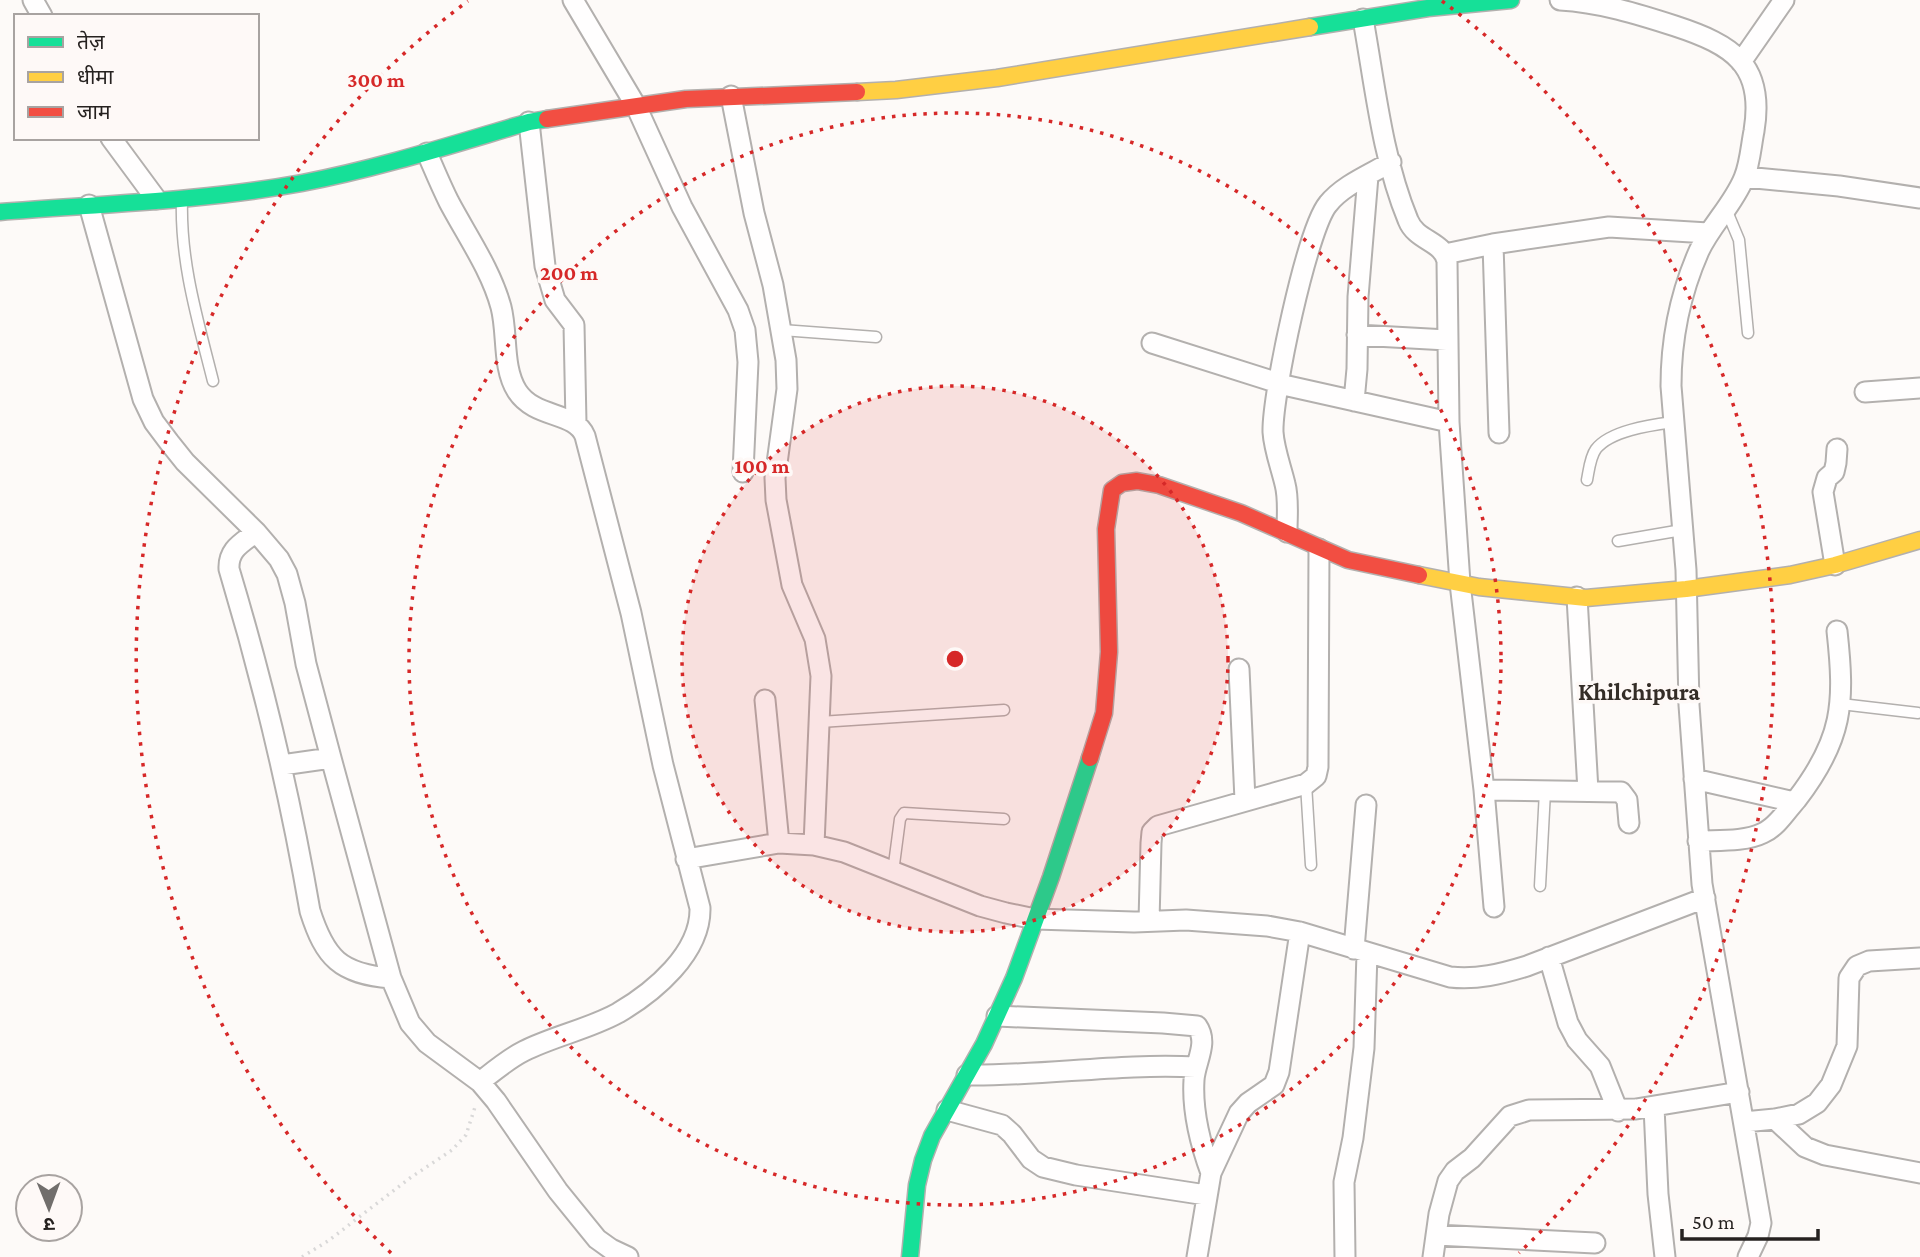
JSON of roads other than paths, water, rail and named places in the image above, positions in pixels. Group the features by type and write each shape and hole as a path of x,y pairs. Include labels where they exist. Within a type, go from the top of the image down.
{"street":[{"path":"573,0 636,106 682,207 738,310 745,330 748,362 743,472"},
{"path":"0,212 182,198 300,183 369,169 529,122 636,106 731,96 895,90 984,80 1363,19 1428,4 1511,0"},
{"path":"1560,0 1644,16 1717,43 1741,62 1749,72 1756,91 1757,112 1745,177 1708,233 1684,293 1673,333 1671,386 1686,589 1689,705 1698,841 1705,898 1760,1223 1758,1236 1748,1257"},
{"path":"1741,62 1784,0"},
{"path":"1363,19 1391,162 1411,228 1445,254 1448,270 1448,422 1460,583 1484,790 1494,906"},
{"path":"731,96 754,214 773,285 786,360 787,389 776,460 776,500 792,584 818,652 821,676 814,845"},
{"path":"480,1082 525,1051 617,1013 638,1000 675,966 691,944 700,922 696,889 663,765 631,613 585,436 576,423 574,325 555,300 545,266 529,122"},
{"path":"112,140 156,200"},
{"path":"427,153 501,307 509,373 519,393 542,412 576,423"},
{"path":"1287,532 1286,486 1273,436 1278,383 1306,262 1321,215 1328,204 1339,193 1391,162"},
{"path":"1354,401 1368,176"},
{"path":"1745,177 1839,186 1920,198"},
{"path":"89,205 143,399 154,422 185,462 256,532 279,559 287,574 306,664 391,978 410,1023 427,1044 480,1082 558,1191 597,1239 628,1257"},
{"path":"1445,254 1609,227 1708,233"},
{"path":"1493,244 1499,433"},
{"path":"1357,335 1447,340"},
{"path":"1152,343 1278,383 1448,422"},
{"path":"1865,392 1920,388"},
{"path":"1835,565 1823,492 1827,478 1834,472 1837,449"},
{"path":"911,1257 917,1185 923,1160 932,1136 997,1016 1035,919 1104,713 1109,652 1106,529 1112,490 1122,483 1137,481 1159,485 1241,513 1348,560 1460,583 1577,597 1632,595 1790,575 1920,540"},
{"path":"256,532 231,551 229,569 253,647 282,765 310,911 317,933 332,956 353,972 391,978"},
{"path":"1149,921 1152,832 1158,826 1306,784 1315,776 1318,767 1319,549"},
{"path":"1577,597 1588,791"},
{"path":"1698,841 1749,837 1766,832 1814,775 1834,736 1841,705 1837,631"},
{"path":"1239,669 1245,800"},
{"path":"765,700 779,843"},
{"path":"282,765 331,758"},
{"path":"1694,779 1794,802"},
{"path":"1484,790 1621,792 1626,795 1629,823"},
{"path":"1345,1257 1344,1182 1353,1138 1364,1048 1361,951 1366,805"},
{"path":"686,859 779,843 814,845 844,852 980,906 1035,919 1224,922 1300,932 1450,977 1467,979 1507,973 1705,898"},
{"path":"1197,1257 1211,1173 1240,1113 1248,1103 1274,1085 1279,1072 1300,932"},
{"path":"1549,957 1572,1033 1600,1066 1618,1111"},
{"path":"1744,1122 1799,1114 1817,1103 1831,1085 1847,1046 1849,978 1857,966 1869,961 1920,958"},
{"path":"997,1016 1197,1026 1201,1032 1200,1056 1196,1067 1193,1098 1203,1152 1211,1173"},
{"path":"967,1075 1025,1075 1149,1066 1196,1067"},
{"path":"1433,1257 1448,1181 1510,1116 1530,1110 1618,1111 1739,1092"},
{"path":"1654,1107 1658,1194 1665,1257"},
{"path":"947,1110 1002,1125 1031,1159 1043,1167 1076,1175 1206,1195"},
{"path":"1775,1119 1805,1147 1825,1156 1920,1173"},
{"path":"1436,1235 1498,1248 1595,1243"},
{"path":"1758,1236 1769,1257"}],"lane":[{"path":"182,198 181,220 186,266 212,382"},
{"path":"1726,209 1739,240 1748,333"},
{"path":"782,330 876,337"},
{"path":"1587,480 1595,450 1602,443 1628,431 1674,422"},
{"path":"1618,541 1682,530"},
{"path":"1841,705 1918,713"},
{"path":"820,722 1004,710"},
{"path":"1306,784 1311,865"},
{"path":"1540,886 1545,791"},
{"path":"893,872 900,819 904,813 1003,819"}],"district":[{"name":"Khilchipura","path":"1639,692"}]}
